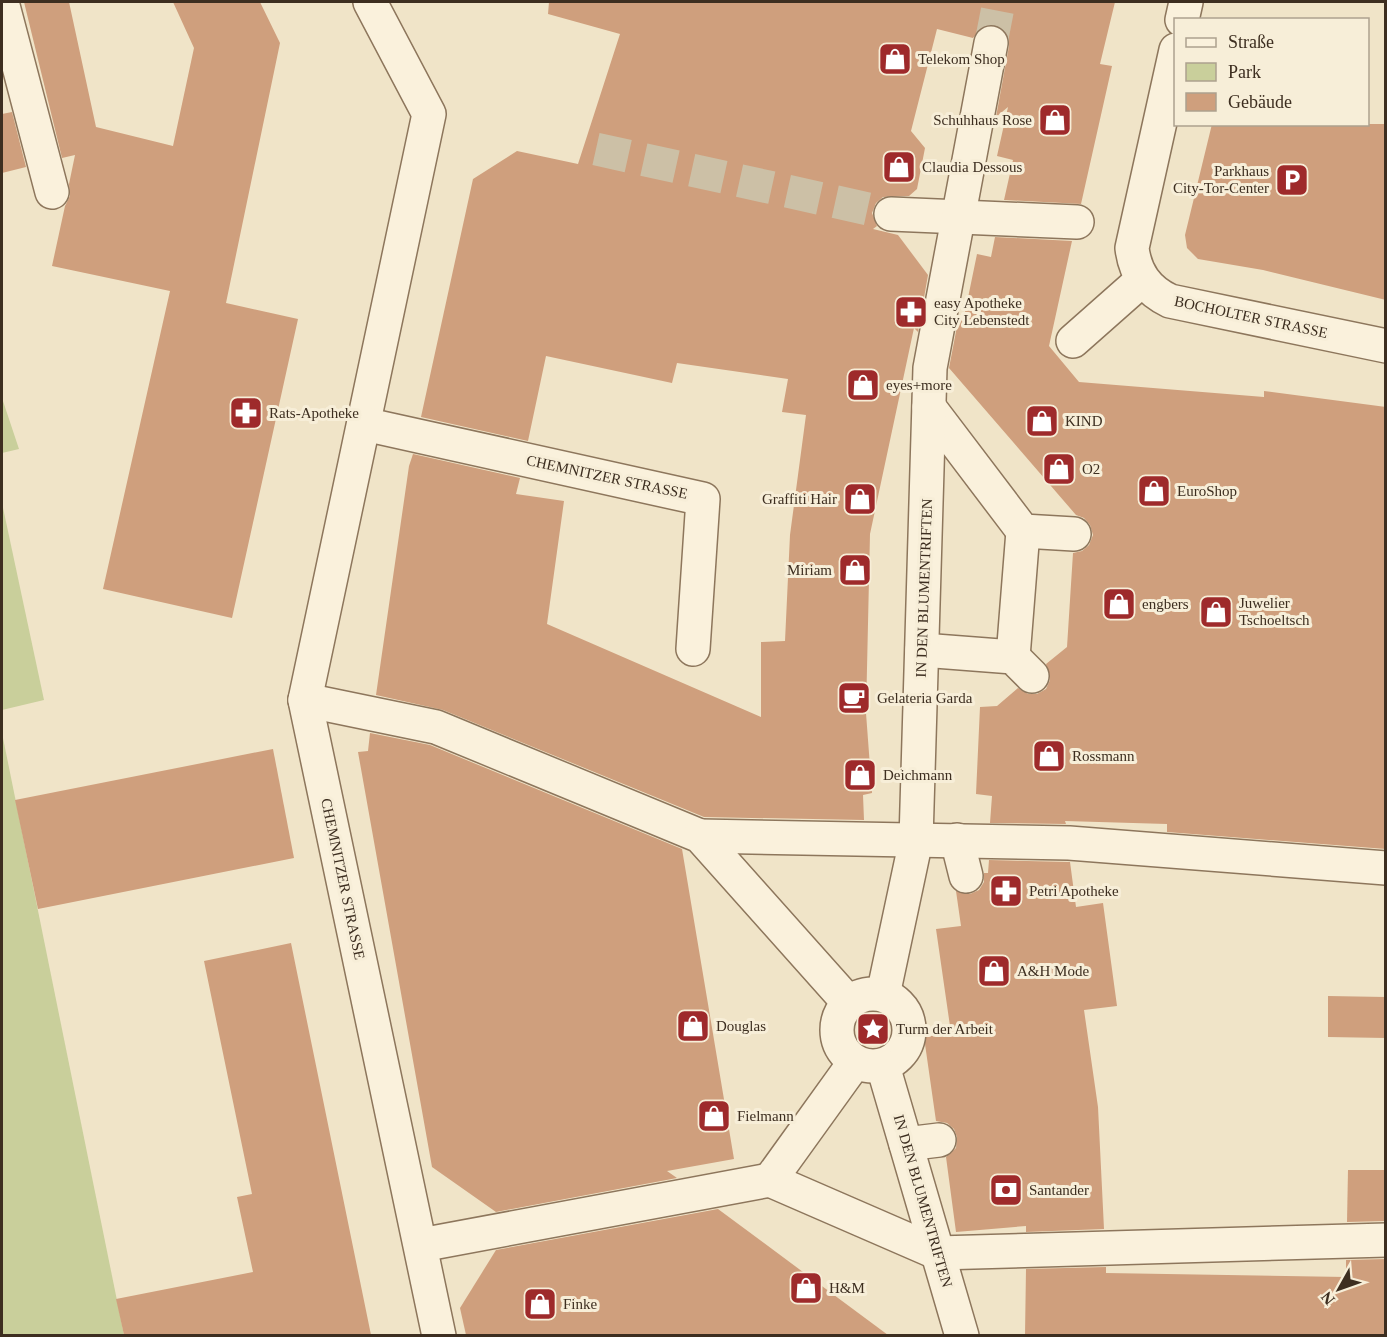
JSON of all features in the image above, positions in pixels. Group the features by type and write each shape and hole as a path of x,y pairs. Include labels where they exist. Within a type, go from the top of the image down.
{"street":[{"path":"2,2 52,192"},
{"name":"CHEMNITZER STRASSE","path":"370,2 429,114 305,700 422,1245 439,1335"},
{"path":"1182,18 1186,2"},
{"name":"IN DEN BLUMENTRIFTEN","path":"883,995 916,840 930,368 991,42"},
{"path":"1073,341 1142,280 1136,268 1132,248 1174,59"},
{"path":"891,214 1077,222"},
{"name":"BOCHOLTER STRASSE","path":"1142,280 1162,297 1179,303 1386,346"},
{"path":"922,650 1023,667 1023,531 929,407"},
{"name":"CHEMNITZER STRASSE","path":"364,424 703,499 693,649"},
{"path":"1023,531 1074,534"},
{"path":"305,700 436,728 463,727 700,836 849,1003"},
{"path":"700,836 1069,843 1386,868"},
{"path":"957,840 966,876"},
{"path":"770,1180 869,1064 902,1053 909,1030 902,1009 894,1000 883,995 871,994 849,1003 841,1012 836,1034 845,1055 869,1064"},
{"name":"IN DEN BLUMENTRIFTEN","path":"869,1064 906,1144 962,1335"},
{"path":"906,1144 939,1140"},
{"path":"422,1245 770,1180 938,1253 1386,1240"}],"green space":[{"path":"2,398 19,449 2,453"},
{"path":"2,503 44,700 2,710"},
{"path":"3,738 124,1335 2,1335"}],"building":[{"path":"24,2 69,2 96,127 173,146 194,48 173,2 260,2 280,43 226,303 298,319 232,618 103,589 170,291 52,266 65,206 70,196 69,184 75,155 62,158"},
{"path":"549,2 1115,2 1100,64 1112,66 1081,204 1004,200 1013,160 997,156 1008,107 996,117 1009,37 1004,29 994,25 984,26 973,38 937,29 911,131 925,148 917,189 909,196 883,197 876,203 872,213 877,226 873,229 898,235 928,275 918,332 914,328 870,534 866,713 872,793 863,795 864,820 704,817 443,710 376,695 409,466 413,454 520,478 516,494 564,501 547,624 761,717 761,642 785,641 790,535 806,415 782,412 788,379 677,363 672,383 546,356 528,441 421,417 473,179 517,151 578,164 620,34 548,14"},
{"path":"12,112 26,167 2,173 2,114"},
{"name":"Parkhaus City-Tor-Center","path":"1369,124 1386,124 1386,300 1263,270 1198,259 1187,248 1185,235 1212,126 1369,126"},
{"path":"995,237 1072,241 1049,346 1079,382 1264,397 1264,391 1386,407 1386,849 1167,832 1167,824 1065,821 1066,824 990,823 992,796 976,794 980,707 997,706 1018,688 1028,694 1037,694 1046,689 1050,680 1046,664 1067,647 1073,553 1082,551 1089,545 1093,535 1090,525 1084,518 1076,515 949,368 959,316 963,322 977,254 991,257"},
{"path":"370,733 430,745 682,849 734,1159 667,1171 677,1178 496,1212 432,1167 358,752 368,751"},
{"path":"273,749 294,858 38,909 15,800"},
{"path":"989,860 1070,862 1076,907 1103,903 1117,1006 1084,1010 1098,1107 1104,1229 1026,1232 1026,1226 956,1232 946,1157 956,1148 957,1137 954,1129 947,1123 936,1121 924,1037 951,1033 936,929 961,926 956,891 970,894 979,890 984,882 984,873 988,873"},
{"path":"291,943 371,1335 124,1335 116,1299 253,1272 237,1197 252,1194 204,961"},
{"path":"1328,996 1386,997 1386,1038 1328,1037"},
{"path":"1348,1170 1386,1170 1386,1221 1347,1222"},
{"path":"718,1209 888,1335 466,1335 460,1308 496,1250"},
{"path":"1386,1259 1386,1335 1025,1335 1026,1269 1106,1267 1106,1273 1346,1277 1346,1260"}],"tunnel":[{"path":"991,43 999,2"},
{"path":"596,149 891,214"}],"place":[{"name":"Telekom Shop","path":"895,59"},
{"name":"Schuhhaus Rose","path":"1055,120"},
{"name":"Claudia Dessous","path":"899,167"},
{"name":"Parkhaus City-Tor-Center","path":"1292,180"},
{"name":"easy Apotheke City Lebenstedt","path":"911,312"},
{"name":"eyes+more","path":"863,385"},
{"name":"Rats-Apotheke","path":"246,413"},
{"name":"KIND","path":"1042,421"},
{"name":"O2","path":"1059,469"},
{"name":"EuroShop","path":"1154,491"},
{"name":"Graffiti Hair","path":"860,499"},
{"name":"Miriam","path":"855,570"},
{"name":"engbers","path":"1119,604"},
{"name":"Juwelier Tschoeltsch","path":"1216,612"},
{"name":"Gelateria Garda","path":"854,698"},
{"name":"Rossmann","path":"1049,756"},
{"name":"Deichmann","path":"860,775"},
{"name":"Petri Apotheke","path":"1006,891"},
{"name":"A&H Mode","path":"994,971"},
{"name":"Douglas","path":"693,1026"},
{"name":"Turm der Arbeit","path":"873,1029"},
{"name":"Fielmann","path":"714,1116"},
{"name":"Santander","path":"1006,1190"},
{"name":"H&M","path":"806,1288"},
{"name":"Finke","path":"540,1304"}]}
